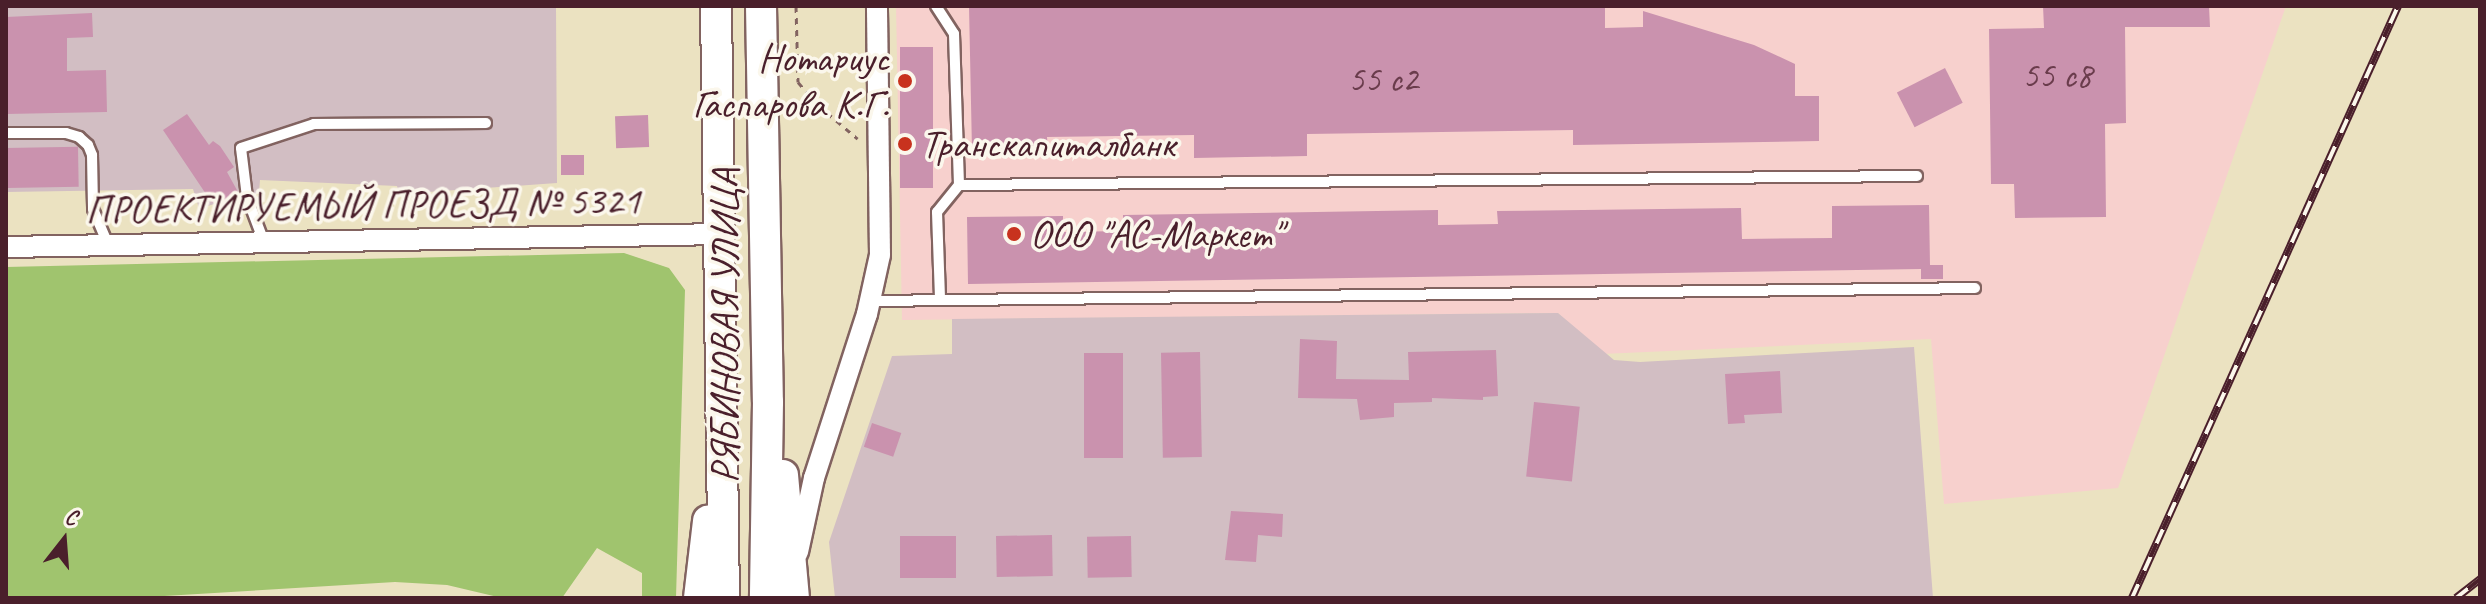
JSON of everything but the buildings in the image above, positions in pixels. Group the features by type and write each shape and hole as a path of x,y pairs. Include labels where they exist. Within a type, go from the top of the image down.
{"main road":[{"name":"РЯБИНОВАЯ УЛИЦА","path":"716,6 724,408 724,598"},
{"name":"РЯБИНОВАЯ УЛИЦА","path":"761,6 768,402 765,598"},
{"path":"768,402 784,480 794,589"},
{"path":"699,598 724,408"}],"street":[{"path":"794,589 814,478 871,301 882,222 877,6"},
{"name":"ПРОЕКТИРУЕМЫЙ ПРОЕЗД № 5321","path":"6,247 720,234"}],"lane":[{"path":"936,6 954,34 959,185 937,212 940,300"},
{"path":"264,242 247,197 241,148 314,124 486,123"},
{"path":"6,133 66,133 79,137 88,145 92,155 93,209 108,245"},
{"path":"959,185 1917,176"},
{"path":"871,301 1975,288"}],"path":[{"path":"796,6 798,82 818,105 858,139"}],"shaded area":[{"path":"6,6 556,6 557,183 399,194 397,186 260,180 259,193 199,208 193,189 6,192"},
{"path":"896,6 2286,6 2118,488 1944,504 1931,339 1602,354 1558,313 902,320"},
{"path":"1558,313 1614,360 1640,362 1914,347 1933,598 835,598 829,542 892,356 952,354 952,319"}],"green space":[{"path":"624,253 669,268 685,290 676,598 642,598 642,573 597,548 562,598 502,598 447,585 395,582 131,598 6,598 6,267"}],"railway":[{"path":"2132,598 2398,6"},
{"path":"2456,598 2480,579"}],"place":[{"name":"Нотариус Гаспарова К.Г.","path":"905,81"},
{"name":"Транскапиталбанк","path":"905,144"},
{"name":"ООО \"АС-Маркет\"","path":"1014,234"}]}
